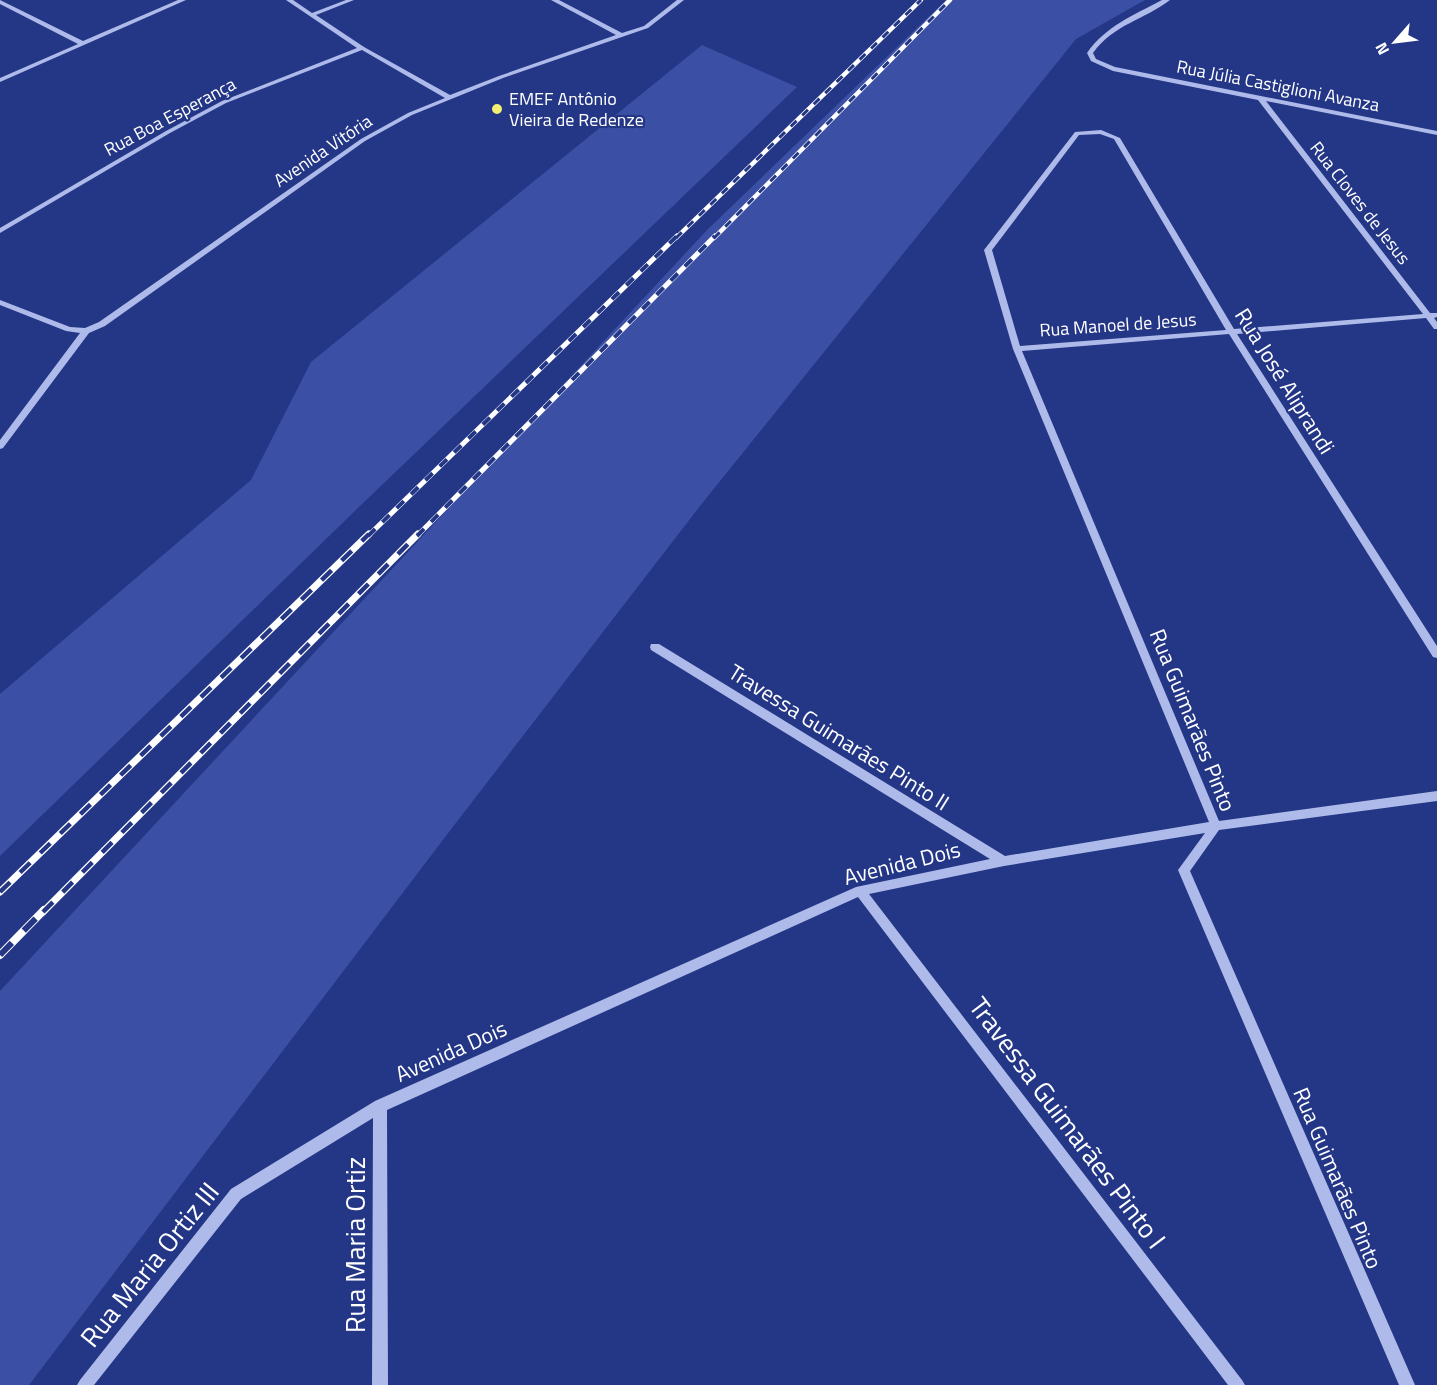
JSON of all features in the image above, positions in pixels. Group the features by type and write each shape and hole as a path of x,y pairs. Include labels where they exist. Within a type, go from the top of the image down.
{"street":[{"path":"0,80 183,0"},
{"path":"289,0 362,48 450,98"},
{"path":"312,15 351,0"},
{"path":"554,0 622,36"},
{"name":"Avenida Vitória","path":"86,332 102,324 363,140 410,114 501,76 646,27 681,0"},
{"name":"Rua Júlia Castiglioni Avanza","path":"1167,0 1109,32 1096,42 1090,53 1093,60 1113,69 1437,134"},
{"path":"0,2 83,44"},
{"name":"Rua Boa Esperança","path":"0,231 168,132 224,102 362,48"},
{"name":"Rua Cloves de Jesus","path":"1258,97 1433,316 1437,327"},
{"name":"Rua José Aliprandi","path":"1101,132 1117,138 1232,333 1437,654"},
{"name":"Rua Guimarães Pinto","path":"1101,132 1077,133 988,250 1017,350 1216,826 1184,870 1407,1385"},
{"path":"0,302 54,325 86,332 0,446"},
{"name":"Rua Manoel de Jesus","path":"1017,350 1433,316"},
{"name":"Travessa Guimarães Pinto II","path":"655,646 1004,861"},
{"name":"Avenida Dois","path":"380,1106 860,891 1004,861 1216,826 1437,796"},
{"name":"Travessa Guimarães Pinto I","path":"860,891 1237,1385"},
{"name":"Rua Maria Ortiz III","path":"85,1385 236,1194 380,1106"},
{"name":"Rua Maria Ortiz","path":"380,1106 380,1385"}],"shaded area":[{"path":"946,0 1145,0 1076,39 700,506 29,1385 0,1385 0,991 707,230"},
{"path":"702,45 797,87 360,506 0,856 0,694 251,480 311,362"}],"railway":[{"path":"676,238 921,0"},
{"path":"714,238 950,0"},
{"path":"368,536 677,236"},
{"path":"417,536 715,236"},
{"path":"0,892 369,534"},
{"path":"43,912 418,534"},
{"path":"0,955 44,910"}],"place":[{"name":"EMEF Antônio Vieira de Redenze","path":"497,109"}]}
